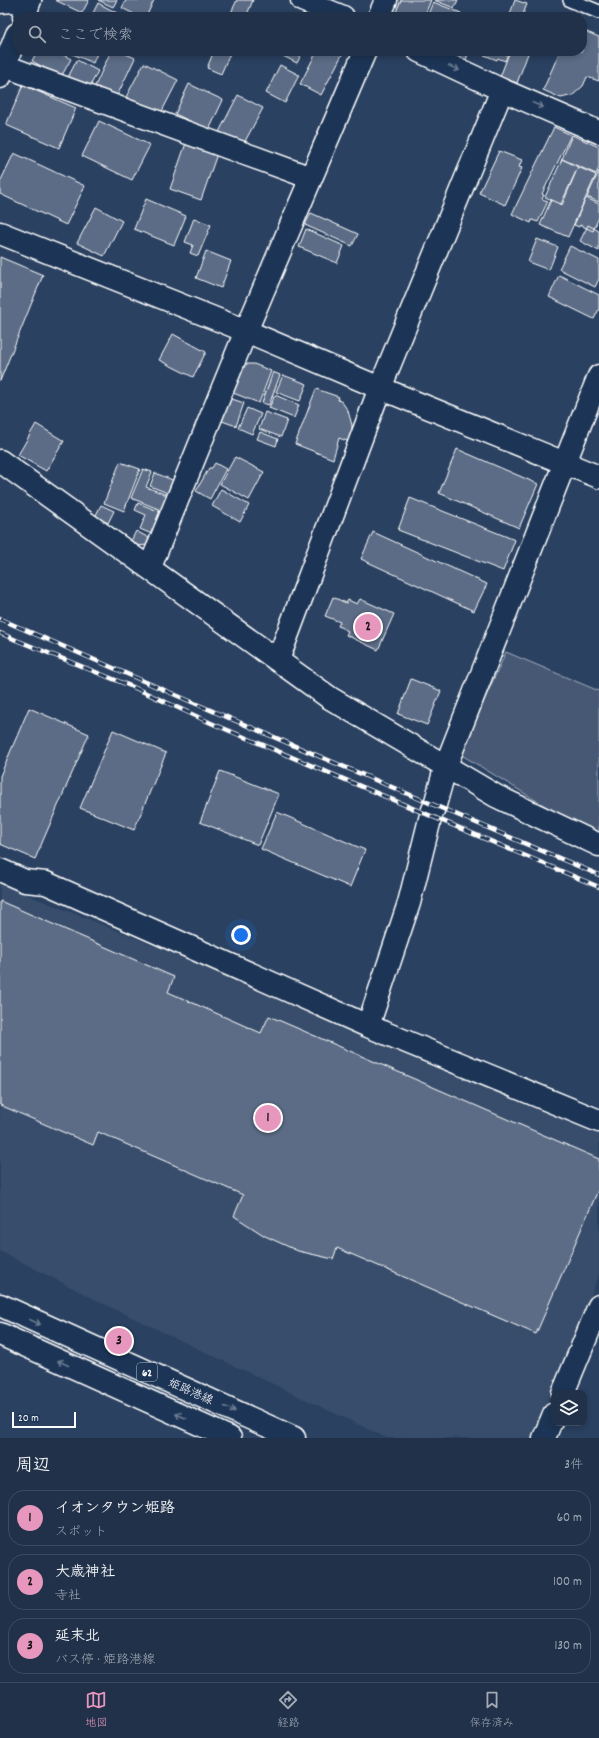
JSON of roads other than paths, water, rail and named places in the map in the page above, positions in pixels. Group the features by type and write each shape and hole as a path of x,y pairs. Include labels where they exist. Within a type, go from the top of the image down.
{"street":[{"path":"0,2 30,0 26,12"},
{"path":"302,0 331,12"},
{"path":"381,12 386,0"},
{"path":"12,46 2,71 310,178"},
{"path":"150,567 246,331 363,56"},
{"path":"430,56 502,90 599,132"},
{"path":"278,660 380,388 502,90"},
{"path":"0,233 246,331 380,388 599,477"},
{"path":"368,1026 409,903 431,815 446,765 599,376"},
{"path":"0,461 150,567 330,698 446,765 496,796 599,844"},
{"path":"0,870 25,881 46,884 368,1026 599,1121"},
{"name":"姫路港線","path":"0,1305 294,1438"},
{"path":"564,1390 599,1306"},
{"name":"62","path":"0,1334 230,1438"},
{"path":"544,1438 551,1421"}],"lane":[{"path":"570,0 599,12"}],"railway":[{"path":"0,619 599,875"},
{"path":"0,633 133,687 211,723 599,887"}],"place":[{"name":"大歳神社","path":"368,627"},
{"name":"イオンタウン姫路","path":"268,1118"},
{"name":"延末北","path":"119,1341"}]}
